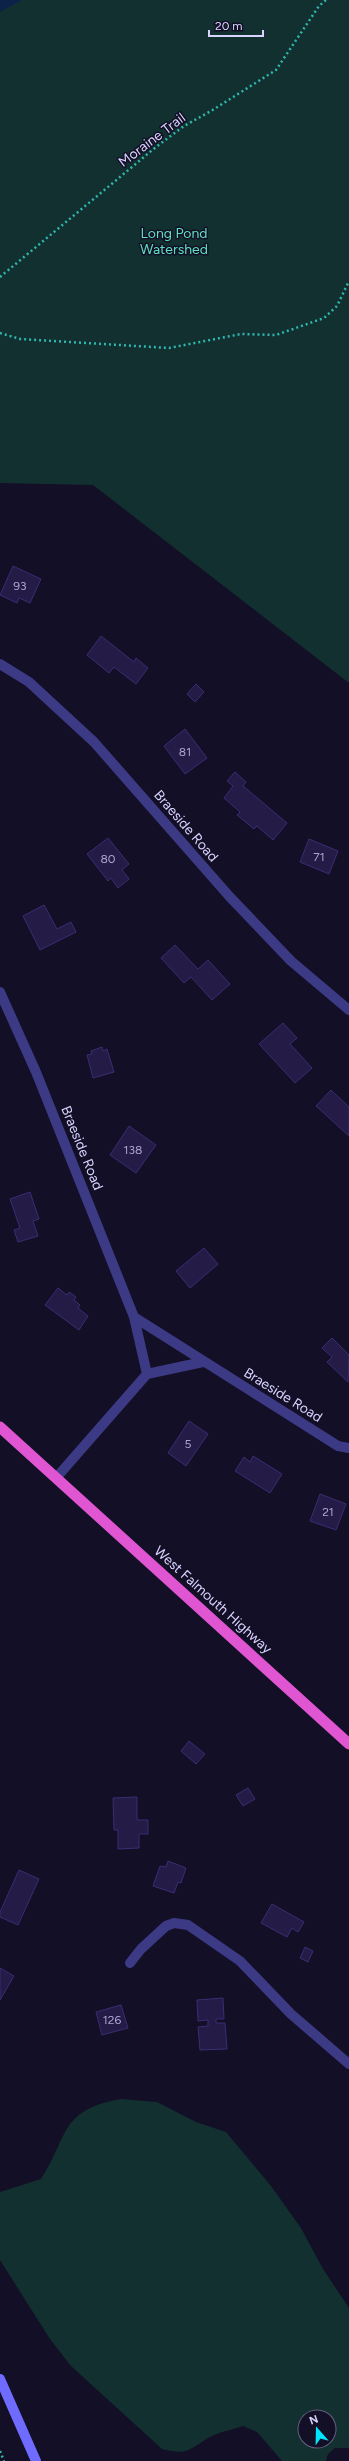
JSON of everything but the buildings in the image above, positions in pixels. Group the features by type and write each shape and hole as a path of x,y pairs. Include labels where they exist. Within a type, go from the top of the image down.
{"highway":[{"name":"West Falmouth Highway","path":"0,1427 349,1744"}],"main road":[{"path":"0,2379 36,2461"}],"street":[{"name":"Braeside Road","path":"0,664 29,682 94,742 229,896 291,961 349,1010"},
{"name":"Braeside Road","path":"0,992 36,1072 134,1317 147,1374"},
{"name":"Braeside Road","path":"134,1317 338,1446 349,1448"},
{"path":"56,1478 147,1374 204,1362"},
{"path":"130,1963 141,1949 166,1926 174,1923 188,1925 240,1961 291,2014 349,2064"}],"path":[{"name":"Moraine Trail","path":"0,277 156,146 184,126 211,111 276,70 319,6 326,0"},
{"path":"0,333 20,339 168,348 241,334 276,335 324,318 337,306 349,281"},
{"path":"0,2451 4,2461"}],"green space":[{"name":"Long Pond Watershed","path":"0,0 349,0 349,683 93,485 0,483"},
{"path":"121,2099 157,2102 196,2122 226,2132 271,2186 301,2228 323,2269 349,2308 349,2448 337,2448 337,2409 297,2409 297,2449 334,2449 328,2454 326,2461 282,2461 257,2432 243,2426 212,2436 187,2451 177,2452 162,2449 71,2366 50,2339 0,2260 0,2192 41,2179 68,2127 86,2110 101,2104"}],"water":[{"path":"0,0 22,0 0,12"}]}
